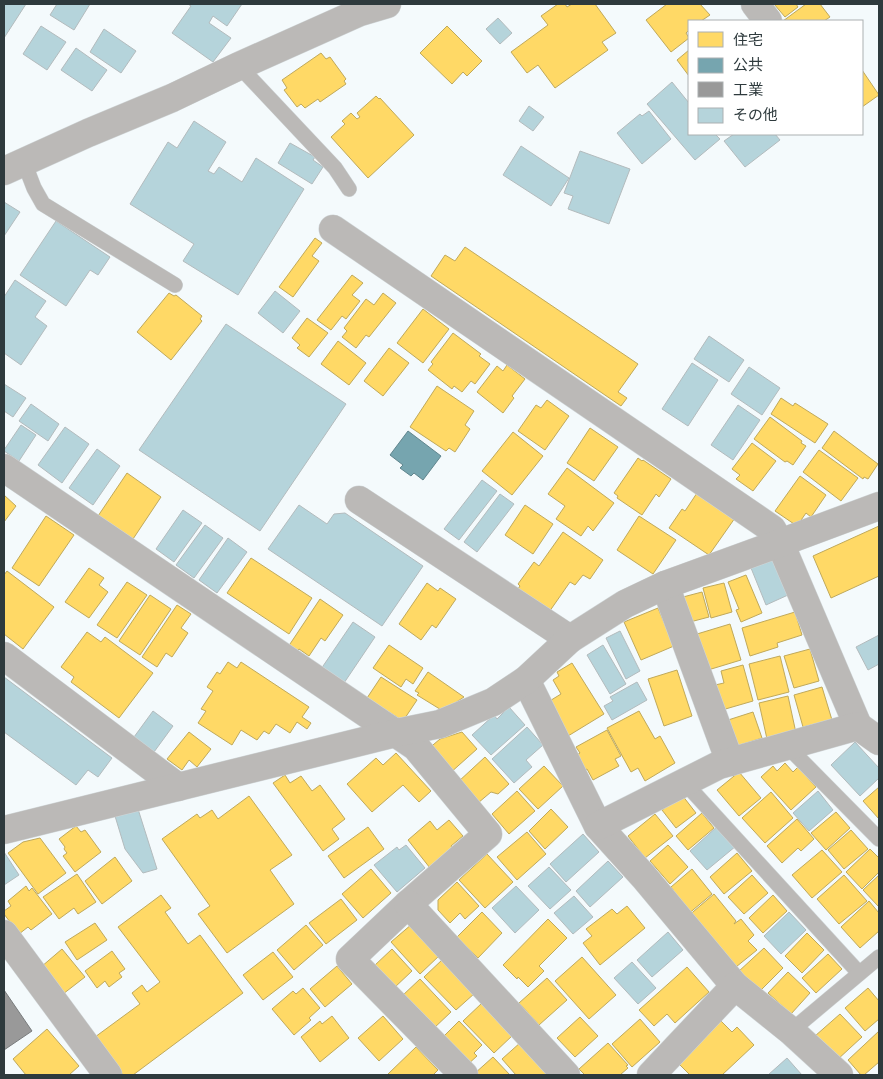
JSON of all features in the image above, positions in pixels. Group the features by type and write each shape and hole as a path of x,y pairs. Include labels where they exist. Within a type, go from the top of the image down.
{"street":[{"path":"14,166 172,98 355,8 387,4"},
{"path":"755,4 767,20"},
{"path":"333,229 772,529 869,733 787,746 719,765 598,826"},
{"path":"4,468 416,747 488,834 408,904 350,959 464,1075"},
{"path":"358,500 570,639"},
{"path":"4,830 396,733 440,724 493,702 526,680 570,639 625,604 665,585 879,506"},
{"path":"665,585 730,762"},
{"path":"4,656 178,787"},
{"path":"526,680 598,826 644,877 734,986 791,1031 839,1075"},
{"path":"408,904 566,1075"},
{"path":"4,934 108,1075"},
{"path":"651,1075 734,986"}],"lane":[{"path":"239,66 335,168 349,189"},
{"path":"14,166 34,188 43,204 174,285"},
{"path":"787,746 879,839"},
{"path":"685,782 859,973"},
{"path":"791,1031 879,957"}],"building: 住宅":[{"path":"558,4 565,4 567,7 572,4 595,4 616,33 602,42 608,50 555,88 538,65 527,73 511,52 548,25 541,16"},
{"path":"667,4 700,4 710,15 702,20 688,20 688,31 686,33 688,39 671,52 646,20"},
{"path":"774,4 796,4 798,7 785,17"},
{"path":"806,4 820,4 830,17 826,20 784,20"},
{"path":"447,26 482,61 467,76 463,72 452,84 420,53"},
{"path":"688,51 688,75 677,60"},
{"path":"321,53 326,59 330,57 346,79 344,81 346,84 320,102 318,99 305,108 301,104 297,107 284,90 287,88 282,80"},
{"path":"863,71 879,95 863,106"},
{"path":"376,96 414,135 368,178 331,137 345,124 342,121 351,113 357,119 360,117 357,113"},
{"path":"315,238 322,243 312,256 319,261 293,297 279,287"},
{"path":"465,247 638,364 618,392 627,398 621,406 431,276 445,255 455,261"},
{"path":"352,275 363,283 352,295 360,301 346,319 342,316 331,330 317,320"},
{"path":"169,293 174,296 176,295 202,316 200,319 202,321 171,360 137,332"},
{"path":"383,293 396,303 369,337 366,335 356,348 342,337 347,331 344,328 366,299 374,305"},
{"path":"423,309 449,329 423,363 397,343"},
{"path":"307,318 328,333 309,357 297,348 300,345 292,338"},
{"path":"453,333 481,354 479,356 490,364 475,384 471,381 462,392 454,386 452,389 428,370 433,364 431,362"},
{"path":"338,341 366,363 349,385 321,364"},
{"path":"389,348 409,363 383,396 364,381"},
{"path":"507,365 525,379 512,396 514,398 503,413 477,392 497,366 503,371"},
{"path":"437,386 474,411 465,425 470,429 455,452 449,448 446,451 410,427"},
{"path":"781,398 793,406 795,403 828,424 815,443 771,414"},
{"path":"547,400 569,416 545,450 518,431 536,405 541,408"},
{"path":"770,417 806,446 793,465 787,461 785,462 754,439"},
{"path":"590,428 618,447 594,481 567,463"},
{"path":"834,431 878,464 868,479 864,477 863,479 822,448"},
{"path":"513,432 543,456 512,495 482,471"},
{"path":"752,443 776,461 753,491 736,479 740,475 732,469"},
{"path":"819,450 858,478 841,501 803,472"},
{"path":"638,458 671,479 659,497 656,494 642,515 617,498 618,496 614,493"},
{"path":"567,468 614,503 593,531 588,526 581,536 556,519 565,506 548,494"},
{"path":"127,473 161,497 131,542 96,519"},
{"path":"800,476 826,495 811,517 806,513 797,526 775,511"},
{"path":"697,493 735,518 709,555 669,528 682,509 685,511"},
{"path":"4,495 16,506 4,522"},
{"path":"525,505 553,524 533,554 505,535"},
{"path":"46,516 74,535 39,586 12,568"},
{"path":"639,516 676,540 653,574 617,550"},
{"path":"879,526 879,576 831,598 813,556"},
{"path":"563,532 603,560 590,579 583,575 575,585 570,582 547,615 515,593 520,586 518,584 534,562 539,566"},
{"path":"251,558 312,598 289,634 227,593"},
{"path":"89,568 104,578 99,585 108,592 89,618 65,602"},
{"path":"7,571 54,607 23,649 4,634 4,575"},
{"path":"746,575 762,613 741,622 736,610 739,609 728,582"},
{"path":"127,582 147,595 117,638 97,625"},
{"path":"427,583 438,591 440,588 456,599 436,628 432,625 421,640 399,624"},
{"path":"724,583 732,612 711,618 703,588"},
{"path":"702,592 709,617 690,622 683,597"},
{"path":"150,595 171,609 140,655 119,641"},
{"path":"320,599 343,615 325,641 321,638 309,656 299,649 296,653 288,647"},
{"path":"177,605 191,614 181,628 188,633 172,657 166,653 157,667 142,657"},
{"path":"658,608 674,646 641,660 624,622"},
{"path":"795,612 802,635 777,643 778,647 750,656 742,628"},
{"path":"730,624 741,660 708,670 697,634"},
{"path":"87,632 101,642 105,637 153,673 119,718 71,682 74,677 61,667"},
{"path":"389,645 423,668 413,684 406,679 401,687 373,668"},
{"path":"810,649 819,681 794,688 784,656"},
{"path":"780,656 789,692 758,700 749,664"},
{"path":"228,662 237,668 241,662 309,707 302,717 311,723 307,729 297,722 290,733 276,724 269,734 264,731 257,740 241,730 232,745 198,723 206,711 201,709 213,691 207,687 217,672 220,674"},
{"path":"572,663 604,714 568,736 548,702 561,694 553,680 559,676 557,672"},
{"path":"743,665 753,701 722,710 715,685 724,683 721,671"},
{"path":"677,670 692,716 664,726 648,679"},
{"path":"428,672 464,697 443,711 417,695 419,693 415,691"},
{"path":"381,677 417,700 403,721 367,698"},
{"path":"822,687 832,720 803,727 794,695"},
{"path":"788,696 796,733 767,739 759,703"},
{"path":"639,711 655,739 660,736 675,763 645,781 638,768 631,772 607,728"},
{"path":"753,712 762,738 734,747 725,721"},
{"path":"607,730 621,756 615,759 619,766 593,780 587,769 583,771 575,756 580,753 576,747"},
{"path":"189,732 211,749 197,767 189,760 182,770 167,759"},
{"path":"462,732 477,749 449,774 427,750 440,739"},
{"path":"396,753 431,791 419,802 403,785 372,812 347,784 376,758 383,765"},
{"path":"485,757 509,784 498,794 491,792 478,803 458,782"},
{"path":"785,763 793,772 798,767 816,787 791,810 761,777 773,766 777,771"},
{"path":"544,766 563,786 538,809 519,789"},
{"path":"739,772 761,798 739,816 717,790"},
{"path":"285,775 290,783 301,776 312,791 320,785 345,819 332,829 339,839 323,851 273,783"},
{"path":"879,787 879,819 863,801"},
{"path":"517,791 535,811 509,834 492,814"},
{"path":"771,792 793,818 765,843 742,818"},
{"path":"682,795 696,813 676,828 662,810"},
{"path":"249,796 292,855 270,870 294,904 227,953 198,914 210,906 162,839 197,814 200,818 212,810 218,819"},
{"path":"551,809 568,827 545,849 529,831"},
{"path":"836,812 850,828 826,850 811,833"},
{"path":"702,813 714,828 688,850 676,836"},
{"path":"655,814 673,836 645,858 628,836"},
{"path":"797,819 814,839 801,851 798,848 782,863 767,846"},
{"path":"449,820 463,836 451,846 453,849 430,868 408,840 430,821 437,830"},
{"path":"76,826 81,832 85,830 101,852 75,872 63,856 67,853 59,839"},
{"path":"368,827 384,849 344,878 328,856"},
{"path":"851,830 868,849 844,869 828,850"},
{"path":"527,832 546,854 517,880 497,857"},
{"path":"40,838 66,873 38,894 8,853 23,842"},
{"path":"668,845 688,867 670,884 650,861"},
{"path":"870,849 879,858 879,872 862,889 846,872"},
{"path":"822,850 842,872 812,898 792,875"},
{"path":"737,853 752,871 724,894 710,877"},
{"path":"487,854 513,882 485,908 459,880"},
{"path":"115,857 132,881 102,904 85,881"},
{"path":"371,869 391,893 363,918 342,894"},
{"path":"692,869 712,894 687,915 672,897 676,894 671,887"},
{"path":"77,874 96,902 78,914 74,908 59,919 43,897"},
{"path":"752,875 768,893 744,914 728,897"},
{"path":"844,875 867,901 839,924 817,899"},
{"path":"879,875 879,905 878,906 863,890"},
{"path":"457,882 479,906 465,919 460,913 450,923 438,910 438,900"},
{"path":"26,886 29,891 32,888 52,914 31,930 28,927 19,934 4,914 4,911 11,906 8,901"},
{"path":"714,894 736,921 734,924 741,919 754,935 748,941 757,950 731,971 687,917"},
{"path":"161,895 171,908 165,912 188,944 200,935 243,993 133,1075 123,1075 95,1037 140,1004 132,993 142,985 147,992 160,982 118,927"},
{"path":"773,895 787,911 763,933 749,918"},
{"path":"341,899 357,920 326,944 309,923"},
{"path":"869,901 879,913 879,931 860,948 841,927"},
{"path":"627,906 645,928 600,965 583,943 592,936 586,929 612,909 617,914"},
{"path":"482,912 502,933 478,958 457,937"},
{"path":"548,919 567,938 539,966 544,971 528,987 503,965"},
{"path":"95,923 107,940 77,960 65,942"},
{"path":"412,924 440,955 420,974 391,942"},
{"path":"306,925 323,945 294,970 277,950"},
{"path":"807,933 824,950 802,973 785,956"},
{"path":"764,948 783,968 758,993 738,972"},
{"path":"62,949 85,977 63,994 41,967"},
{"path":"392,949 412,971 394,988 374,966"},
{"path":"112,951 125,969 119,973 122,977 109,987 105,981 97,988 85,971"},
{"path":"273,952 293,977 263,1000 243,975"},
{"path":"828,954 842,969 816,993 802,978"},
{"path":"582,957 616,995 589,1019 555,981"},
{"path":"443,959 475,993 456,1010 424,977"},
{"path":"337,966 352,984 325,1007 310,989"},
{"path":"687,967 709,992 675,1023 667,1014 654,1026 639,1010"},
{"path":"788,972 810,993 791,1014 768,993"},
{"path":"547,978 567,1000 539,1025 519,1003"},
{"path":"420,979 451,1012 433,1029 402,996"},
{"path":"303,988 320,1008 309,1018 311,1020 294,1035 272,1009 293,991 296,994"},
{"path":"868,988 879,1001 879,1019 865,1031 845,1008"},
{"path":"482,1003 513,1035 494,1053 463,1021"},
{"path":"840,1014 862,1037 837,1060 815,1036"},
{"path":"332,1016 349,1038 320,1062 301,1037 320,1021 322,1024"},
{"path":"383,1016 403,1039 379,1061 358,1038"},
{"path":"580,1017 598,1036 575,1057 557,1038"},
{"path":"640,1019 660,1042 632,1067 612,1044"},
{"path":"719,1019 732,1032 737,1027 754,1045 722,1075 690,1075 676,1061"},
{"path":"459,1021 482,1045 474,1053 477,1056 466,1066 441,1039"},
{"path":"47,1029 79,1066 69,1075 26,1075 13,1059"},
{"path":"879,1031 879,1062 864,1075 861,1075 848,1060"},
{"path":"521,1042 549,1075 516,1075 502,1059"},
{"path":"608,1043 628,1065 626,1066 628,1068 620,1075 585,1075 579,1069"},
{"path":"416,1047 438,1070 433,1075 388,1074"},
{"path":"493,1057 510,1075 474,1074"}],"building: 公共":[{"path":"408,431 441,456 423,480 414,473 411,476 400,468 403,465 390,455"}],"building: 工業":[{"path":"4,990 32,1031 4,1050"}],"building: その他":[{"path":"4,4 26,4 4,38"},
{"path":"57,4 90,4 74,30 50,15"},
{"path":"188,4 242,4 227,26 213,16 209,23 231,38 213,62 172,33 191,6"},
{"path":"498,18 512,33 500,44 486,29"},
{"path":"41,26 66,42 47,70 23,54"},
{"path":"104,29 136,51 121,73 90,52"},
{"path":"76,48 107,70 92,91 61,70"},
{"path":"672,82 688,102 688,135 716,135 720,139 695,160 647,104"},
{"path":"529,106 544,117 533,131 519,121"},
{"path":"649,111 671,139 642,164 617,133 640,114 642,116"},
{"path":"194,121 226,142 208,171 214,174 219,167 242,182 256,158 304,189 238,295 183,261 194,244 130,204 168,142 177,148"},
{"path":"733,135 776,135 780,140 745,167 724,141"},
{"path":"290,143 315,157 313,160 323,167 312,184 278,163"},
{"path":"521,146 569,178 551,206 503,175"},
{"path":"580,151 630,169 609,224 568,209 573,196 564,193"},
{"path":"4,202 20,212 4,236"},
{"path":"56,221 110,257 98,275 90,270 66,306 20,275"},
{"path":"15,280 46,301 35,317 47,326 21,365 4,353 4,297"},
{"path":"275,291 300,311 283,333 258,313"},
{"path":"226,324 346,404 260,531 139,450"},
{"path":"709,336 744,360 729,382 694,359"},
{"path":"692,363 718,380 688,426 662,409"},
{"path":"749,367 780,388 762,415 731,394"},
{"path":"4,384 26,398 13,417 4,411"},
{"path":"31,404 59,424 48,441 19,421"},
{"path":"738,405 760,420 733,460 711,445"},
{"path":"21,425 36,435 19,461 4,450"},
{"path":"65,427 89,444 62,483 38,465"},
{"path":"97,449 120,466 93,505 69,488"},
{"path":"482,480 497,491 459,540 444,529"},
{"path":"500,494 514,504 477,552 464,542"},
{"path":"299,505 327,524 334,514 345,513 423,566 382,626 268,549"},
{"path":"183,510 202,523 174,562 156,549"},
{"path":"205,525 223,538 194,578 176,565"},
{"path":"228,538 247,552 217,593 199,580"},
{"path":"774,558 788,595 766,605 751,568"},
{"path":"353,622 375,637 344,683 321,669"},
{"path":"620,631 640,671 626,679 606,638"},
{"path":"879,635 879,664 868,670 856,647"},
{"path":"603,645 626,684 610,694 587,655"},
{"path":"4,677 112,758 98,777 88,770 76,785 4,732"},
{"path":"637,682 647,700 612,720 604,706 613,701 610,697"},
{"path":"509,707 525,725 491,755 472,735 494,715 497,719"},
{"path":"153,711 173,726 154,752 134,737"},
{"path":"527,727 543,745 526,760 532,767 514,783 492,759"},
{"path":"855,742 879,768 879,778 860,796 831,765"},
{"path":"818,791 833,810 809,831 793,813"},
{"path":"138,809 157,869 143,873 125,849 115,816"},
{"path":"719,825 736,846 707,870 690,851"},
{"path":"583,834 599,852 566,882 550,864"},
{"path":"406,845 425,868 397,892 374,865 397,847 399,850"},
{"path":"4,852 19,875 4,885"},
{"path":"608,861 623,877 590,907 576,891"},
{"path":"549,867 571,890 550,909 528,886"},
{"path":"516,886 539,910 515,933 492,908"},
{"path":"574,896 593,917 573,934 554,913"},
{"path":"789,912 806,930 781,954 764,936"},
{"path":"668,932 683,950 652,977 637,960"},
{"path":"632,962 656,988 638,1004 614,978"},
{"path":"787,1058 802,1075 768,1075"}]}
